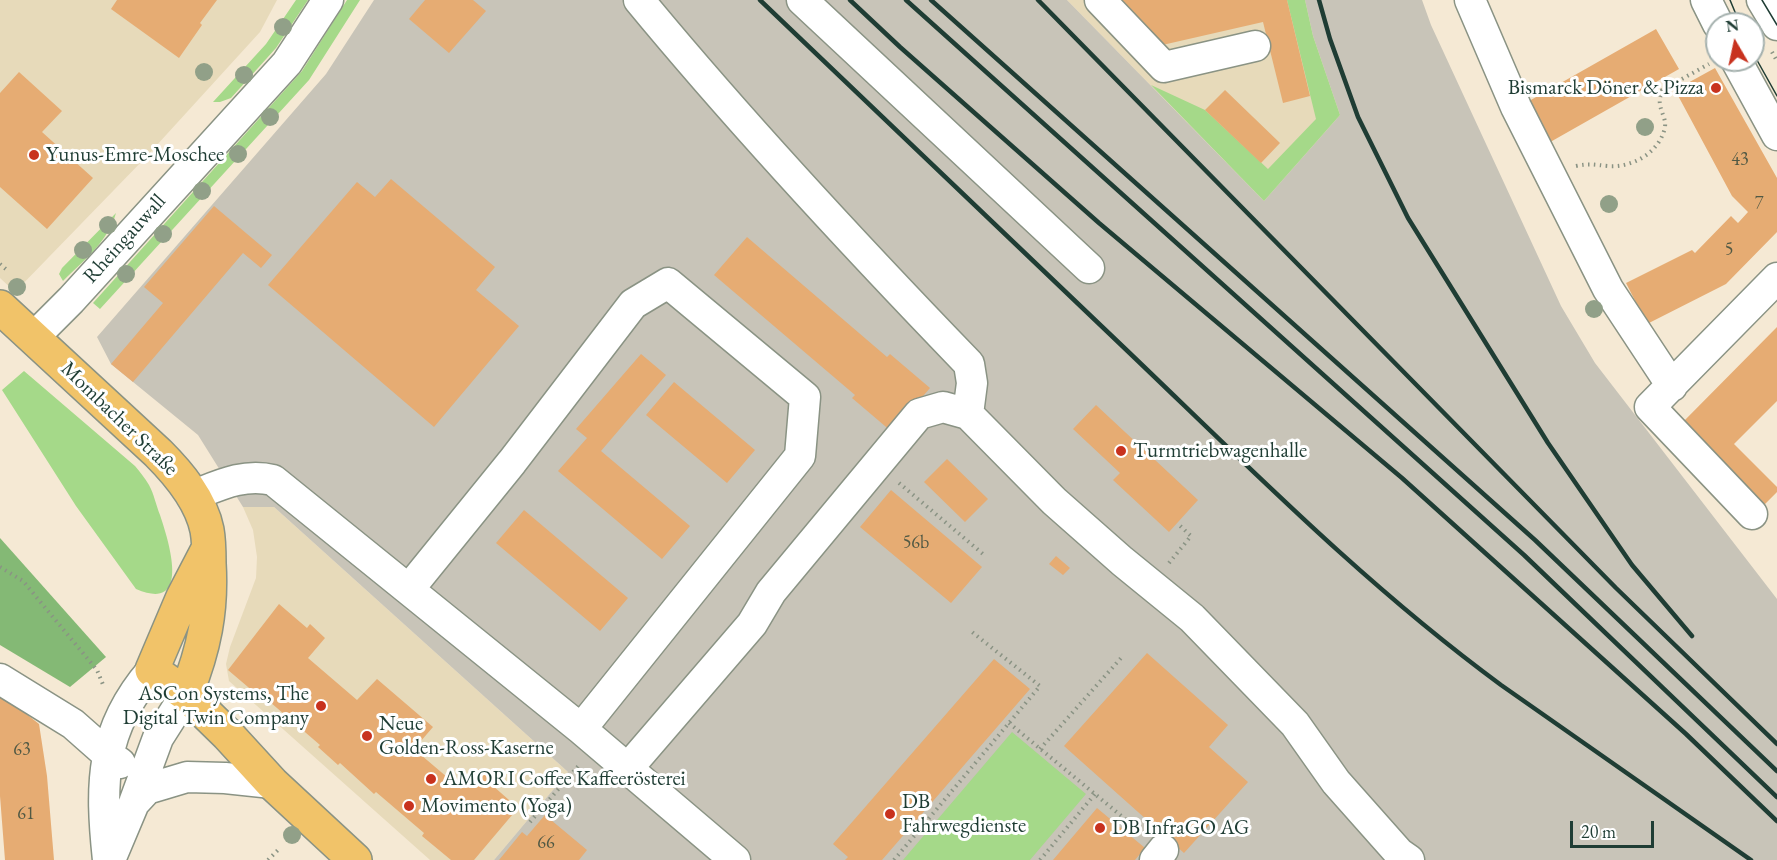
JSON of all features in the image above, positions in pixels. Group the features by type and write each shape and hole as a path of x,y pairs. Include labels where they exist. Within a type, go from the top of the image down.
{"main road":[{"name":"Mombacher Straße","path":"0,307 158,453 178,474 192,496 207,530 211,591 207,627 200,657 186,694"},
{"path":"208,549 183,597 152,670 186,694 272,783 355,860"}],"street":[{"name":"Rheingauwall","path":"34,338 288,63 328,0"},
{"path":"639,0 701,75 865,256 969,364 972,383 968,414"},
{"path":"802,0 1089,268"},
{"path":"1100,0 1164,67 1255,46"},
{"path":"1470,0 1516,107 1608,289 1672,386"},
{"path":"1762,0 1777,25"},
{"path":"1743,72 1777,135"},
{"path":"1764,72 1777,96"},
{"path":"1752,514 1650,407 1777,278"},
{"path":"409,589 512,462 633,304 668,283 805,397 800,456 590,736"},
{"path":"628,768 752,624 771,592 919,414 943,407 968,414 1054,501 1192,618 1295,724 1336,782 1404,858"},
{"path":"192,496 241,478 258,477 273,480 590,736 735,860"},
{"path":"109,860 104,816 107,754 122,711 136,688 152,670"},
{"path":"0,679 73,724 107,754 138,791"},
{"path":"109,860 158,738 186,694"},
{"path":"138,791 187,777 272,783"}],"path":[{"path":"1551,178 1575,166 1591,163 1610,166 1650,154 1661,138 1665,126 1665,118 1659,104 1662,90 1705,67"},
{"path":"0,264 7,270"},
{"path":"891,476 983,554"},
{"path":"1143,578 1170,562 1191,536 1177,523"},
{"path":"0,567 23,581 50,612 97,670 106,694"},
{"path":"894,860 1040,686 972,632"},
{"path":"1040,749 1121,658"},
{"path":"1009,723 1095,795 1159,855"},
{"path":"530,822 590,736"},
{"path":"1040,860 1095,795"},
{"path":"268,860 279,849"}],"shaded area":[{"path":"0,0 277,0 260,32 146,157 15,292 0,278"},
{"path":"374,0 1067,0 1264,201 1340,115 1313,36 1305,0 1422,0 1431,25 1561,306 1595,363 1777,599 1777,860 494,860 568,772 274,507 243,507 198,435 111,364 97,337 326,74"},
{"path":"1067,0 1305,0 1313,36 1340,115 1264,201"},
{"path":"243,507 274,507 568,772 494,860 430,860 229,681 226,664 230,647 256,578 257,557 253,530"}],"green space":[{"path":"296,0 308,0 276,48 231,98 213,102 266,44"},
{"path":"347,0 360,0 309,80 100,309 93,303 302,71"},
{"path":"1287,0 1305,0 1313,36 1340,115 1264,201 1151,85 1205,110 1268,169 1316,119"},
{"path":"116,213 101,242 63,281 59,274 62,268"},
{"path":"24,371 135,466 147,482 164,527 171,557 171,583 165,591 153,594 136,589 76,506 2,390"},
{"path":"0,538 106,657 70,687 0,645"},
{"path":"1012,732 1086,794 1030,860 903,860"}],"building":[{"path":"117,0 217,0 179,58 111,9"},
{"path":"425,0 473,0 486,11 449,53 409,19"},
{"path":"1118,0 1287,0 1310,96 1283,103 1263,22 1158,46"},
{"path":"1656,29 1679,69 1545,145 1522,105"},
{"name":"Yunus-Emre-Moschee","path":"19,72 62,111 42,132 93,178 47,229 0,187 0,93"},
{"path":"1708,72 1717,72 1777,178 1777,232 1726,284 1647,324 1626,283 1692,250 1695,253 1731,216 1738,223 1748,212 1732,196 1675,90"},
{"path":"1225,90 1280,143 1261,163 1205,110"},
{"path":"391,179 495,267 476,290 519,326 434,427 268,285 357,182 375,197"},
{"path":"214,206 272,255 261,268 243,253 133,382 111,364 163,303 144,287"},
{"path":"747,237 887,357 890,354 930,388 892,432 852,398 855,395 714,275"},
{"path":"1777,327 1777,401 1734,444 1777,487 1777,492 1763,506 1681,424"},
{"path":"641,354 666,375 601,451 690,526 662,559 558,471 587,438 576,429"},
{"path":"674,382 755,450 727,483 646,415"},
{"name":"Turmtriebwagenhalle","path":"1096,405 1198,500 1169,532 1113,480 1120,473 1073,429"},
{"path":"947,459 988,499 965,522 924,482"},
{"path":"891,490 982,567 951,603 860,527"},
{"path":"524,510 628,598 600,631 496,543"},
{"path":"1056,556 1070,568 1063,575 1049,564"},
{"name":"Neue Golden-Ross-Kaserne","path":"279,604 307,628 310,624 325,638 308,658 357,700 377,679 433,727 414,749 461,789 478,769 495,783 492,785 518,808 474,860 451,860 422,836 424,833 376,792 374,794 340,763 338,765 318,747 320,745 228,670"},
{"path":"1147,653 1228,725 1209,747 1248,782 1184,853 1064,746"},
{"path":"994,659 1030,689 882,860 845,860 848,857 833,844"},
{"path":"0,693 39,724 47,776 54,860 5,860 0,796"},
{"name":"DB InfraGO AG","path":"1097,808 1145,848 1135,860 1053,860"},
{"path":"545,815 587,850 579,860 499,860 522,832 527,836"}],"tram line":[{"path":"1730,0 1735,12"},
{"path":"1762,0 1777,25"},
{"path":"1764,72 1777,96"}],"railway":[{"path":"760,0 1256,475 1400,605 1501,685 1751,860"},
{"path":"850,0 1099,223 1402,478 1686,734 1777,821"},
{"path":"906,0 1524,555 1777,797"},
{"path":"931,0 1535,540 1777,771"},
{"path":"1038,0 1616,588 1777,744"},
{"path":"1319,0 1330,39 1358,117 1408,218 1548,443 1632,565 1692,636"}],"place":[{"name":"Bismarck Döner & Pizza","path":"1716,88"},
{"name":"Yunus-Emre-Moschee","path":"34,155"},
{"name":"Turmtriebwagenhalle","path":"1121,451"},
{"name":"ASCon Systems, The Digital Twin Company","path":"321,706"},
{"name":"Neue Golden-Ross-Kaserne","path":"367,736"},
{"name":"AMORI Coffee Kaffeerösterei","path":"431,779"},
{"name":"Movimento (Yoga)","path":"409,806"},
{"name":"DB Fahrwegdienste","path":"890,814"},
{"name":"DB InfraGO AG","path":"1100,828"}]}
